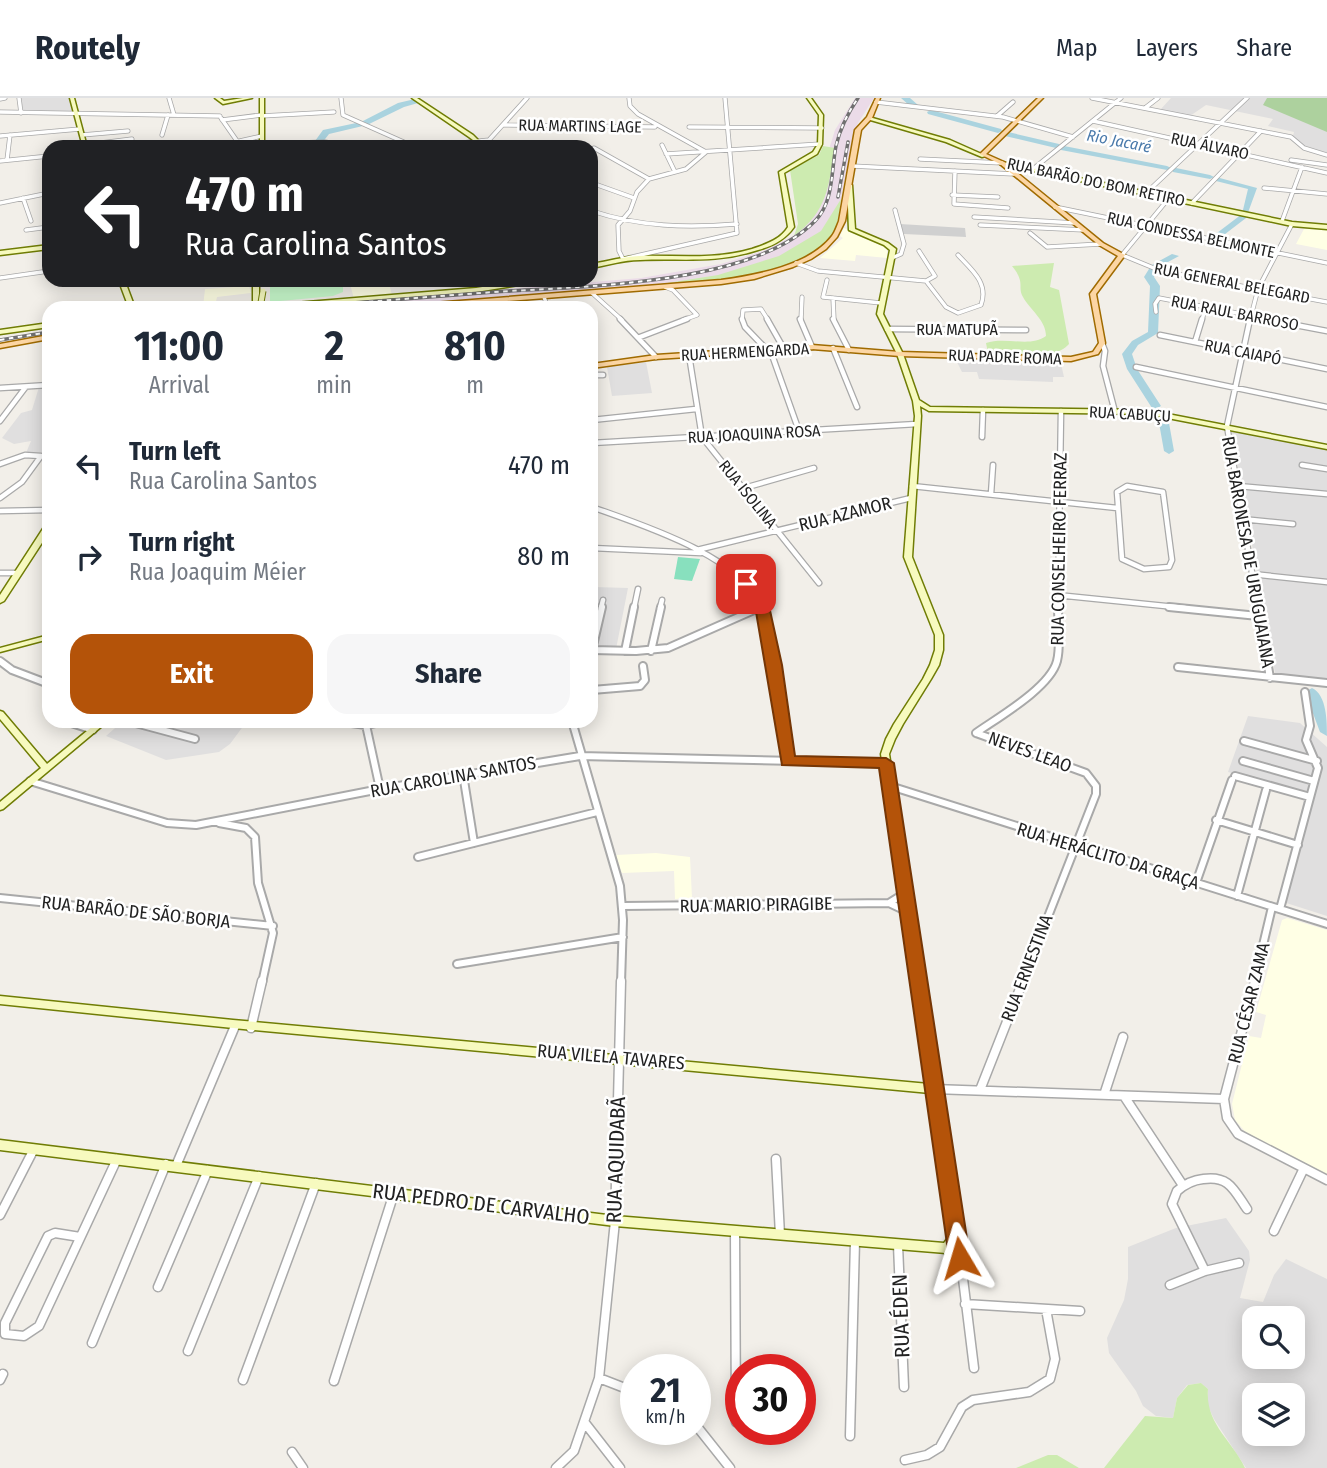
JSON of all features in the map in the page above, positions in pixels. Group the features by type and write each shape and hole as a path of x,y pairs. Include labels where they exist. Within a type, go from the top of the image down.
{"main road":[{"path":"984,156 985,150 1041,98"},
{"path":"517,301 735,280 798,264 823,247 836,233 849,185 858,130 869,118 877,100"},
{"name":"RUA BARÃO DO BOM RETIRO","path":"984,156 1002,163"},
{"name":"RUA GENERAL BELEGARD","path":"1002,163 1101,244 1122,255"},
{"path":"1102,343 1093,294 1122,255"},
{"path":"0,346 42,340"},
{"name":"RUA PADRE ROMA","path":"900,354 1071,359 1093,355 1101,348 1102,343"},
{"name":"RUA HERMENGARDA","path":"598,365 656,357 812,347 900,354"}],"street":[{"path":"19,98 21,113"},
{"path":"72,98 83,140"},
{"path":"169,98 174,115"},
{"path":"217,98 223,103 250,98"},
{"path":"262,98 262,140"},
{"path":"341,98 343,116 399,140"},
{"path":"414,98 472,140"},
{"path":"488,140 527,98"},
{"path":"629,98 633,110 657,127 706,151"},
{"path":"598,265 729,237 737,233 725,98"},
{"path":"623,259 719,260 776,242 791,227 782,170 815,153 820,144 821,115 809,98"},
{"path":"1092,98 1291,137 1304,148 1327,155"},
{"path":"1033,169 1121,98"},
{"path":"1145,108 1158,98"},
{"path":"1146,193 1247,98"},
{"path":"877,100 997,116 1073,137"},
{"path":"997,116 1013,102"},
{"path":"0,114 128,114 221,118 334,112"},
{"path":"122,124 128,114"},
{"path":"162,135 168,115"},
{"path":"221,118 236,140"},
{"name":"RUA BARÃO DO BOM RETIRO","path":"869,118 948,141 984,156"},
{"name":"RUA ÁLVARO","path":"1093,121 1279,160 1327,173"},
{"name":"RUA MARTINS LAGE","path":"502,125 657,127"},
{"path":"689,127 822,128"},
{"path":"0,136 128,131"},
{"path":"1192,203 1261,131"},
{"path":"8,160 10,135"},
{"path":"242,140 262,136"},
{"path":"125,140 132,139"},
{"path":"666,154 820,144"},
{"path":"662,145 675,172"},
{"path":"598,150 649,179"},
{"path":"623,259 619,251 620,222 630,211 634,198 649,179 690,168 706,151"},
{"path":"0,161 42,157"},
{"path":"920,159 1002,163"},
{"path":"1279,160 1327,165"},
{"name":"RUA BARÃO DO BOM RETIRO","path":"1002,163 1292,224 1327,227"},
{"path":"852,166 1014,174"},
{"path":"1282,222 1302,166"},
{"path":"955,171 952,195 955,204 1008,208"},
{"path":"598,185 634,198"},
{"path":"849,185 850,227 860,235 891,246 894,252 880,314 900,354 916,401 918,420 908,557 939,635 941,647 933,669 894,727 888,741 886,763 957,1236 974,1368"},
{"path":"1264,188 1327,194"},
{"path":"0,203 42,194"},
{"path":"952,195 998,197"},
{"path":"23,198 31,220"},
{"path":"1122,255 1170,198"},
{"name":"RUA CONDESSA BELMONTE","path":"1055,207 1327,263"},
{"path":"892,258 901,254 904,244 895,210"},
{"path":"598,213 620,222 690,228 737,224"},
{"path":"974,217 1075,223"},
{"path":"1227,426 1241,352 1258,289 1292,224"},
{"path":"979,225 1084,230"},
{"path":"26,230 42,228"},
{"path":"1030,233 1047,247 1101,244"},
{"path":"0,253 42,248"},
{"path":"798,264 818,271 926,281 935,276 919,251"},
{"path":"926,281 946,309 968,311 981,305 985,293 981,280 958,255"},
{"name":"RUA GENERAL BELEGARD","path":"1122,255 1161,271 1327,303"},
{"path":"0,278 42,272"},
{"path":"827,280 821,295 881,303"},
{"path":"329,301 490,287"},
{"path":"640,337 697,315 673,290 665,287"},
{"path":"592,293 640,337 656,357"},
{"path":"544,297 545,301"},
{"path":"802,297 800,318 812,347"},
{"path":"832,298 832,317 849,350"},
{"name":"RUA RAUL BARROSO","path":"1156,312 1155,304 1159,298 1327,331"},
{"path":"1195,342 1206,306"},
{"path":"784,349 761,309 743,310 741,316 745,325 769,350 799,431"},
{"path":"0,332 42,326"},
{"name":"RUA MATUPÃ","path":"887,329 1026,330"},
{"name":"RUA CAIAPÓ","path":"1160,335 1327,369"},
{"path":"1102,343 1105,351 1103,366 1115,412"},
{"path":"833,348 857,407"},
{"name":"RUA ISOLINA","path":"689,355 702,436 819,583"},
{"path":"1136,367 1327,407"},
{"path":"598,374 603,374"},
{"path":"0,388 42,386"},
{"path":"0,421 25,388"},
{"path":"916,401 929,409 918,420"},
{"path":"598,419 696,409"},
{"name":"RUA CABUÇU","path":"929,409 1155,413 1327,447"},
{"path":"982,410 982,437"},
{"name":"RUA CONSELHEIRO FERRAZ","path":"976,733 1037,687 1052,672 1058,652 1061,411"},
{"name":"RUA JOAQUINA ROSA","path":"598,443 799,431 918,420"},
{"name":"RUA BARONESA DE URUGUAIANA","path":"1227,426 1270,678"},
{"path":"0,464 25,455 41,456 22,482 0,498"},
{"path":"1303,465 1327,469"},
{"path":"991,494 993,466"},
{"path":"744,488 814,468"},
{"path":"912,486 1117,508"},
{"path":"1238,486 1327,494"},
{"path":"1123,487 1156,489 1163,492 1172,560 1169,568 1157,569 1125,563 1117,508 1117,492 1123,487"},
{"name":"RUA AZAMOR","path":"697,550 911,498"},
{"path":"598,509 660,531 705,553 746,584 762,606 773,655 788,761"},
{"path":"0,511 42,510"},
{"path":"1242,519 1293,524"},
{"path":"0,600 42,537"},
{"path":"598,548 705,553"},
{"path":"0,573 18,573"},
{"path":"1252,574 1327,582"},
{"path":"625,651 638,589"},
{"path":"1057,595 1258,616"},
{"path":"598,623 603,600"},
{"path":"651,650 662,600"},
{"path":"598,650 668,648 762,606"},
{"path":"0,650 42,639"},
{"path":"0,661 12,670 42,681"},
{"path":"598,690 640,686 645,680 643,666"},
{"path":"1178,667 1327,683"},
{"path":"1305,692 1310,726 1306,740 1317,761"},
{"path":"0,714 46,768"},
{"path":"87,728 93,730"},
{"path":"0,807 95,728"},
{"path":"154,728 195,739"},
{"path":"367,728 380,789"},
{"name":"RUA AQUIDABÃ","path":"556,1468 574,1451 599,1378 615,1221 623,937 620,886 574,728"},
{"name":"NEVES LEAO","path":"976,733 1056,761 1093,779 1097,786 1096,794 1074,845"},
{"path":"1244,741 1317,761"},
{"name":"RUA CAROLINA SANTOS","path":"30,781 167,823 196,825 463,774 580,756 886,763"},
{"path":"1243,761 1314,781"},
{"name":"RUA CÉSAR ZAMA","path":"1224,1098 1276,908 1298,845 1317,761"},
{"path":"463,774 474,843"},
{"path":"1196,883 1216,820 1234,778 1310,797"},
{"name":"RUA HERÁCLITO DA GRAÇA","path":"890,786 1327,925"},
{"path":"1237,896 1266,790"},
{"path":"418,857 597,812"},
{"path":"1216,820 1298,845"},
{"path":"214,822 246,828 255,837 258,883 272,926 251,1028"},
{"name":"RUA ERNESTINA","path":"980,1090 1074,845"},
{"path":"889,903 905,893"},
{"name":"RUA BARÃO DE SÃO BORJA","path":"0,898 272,926"},
{"name":"RUA MARIO PIRAGIBE","path":"623,906 889,903 908,912"},
{"path":"457,964 623,937"},
{"name":"RUA VILELA TAVARES","path":"0,1000 251,1028 620,1057 934,1088 1224,1098"},
{"path":"92,1343 235,1026"},
{"path":"1104,1095 1123,1037"},
{"path":"1124,1096 1182,1184"},
{"path":"1224,1098 1227,1118 1238,1134 1327,1180"},
{"name":"RUA PEDRO DE CARVALHO","path":"0,1145 615,1221 946,1248"},
{"path":"0,1215 34,1149"},
{"path":"80,1237 55,1233 48,1236 5,1323 5,1334 21,1338 33,1332 39,1325 117,1158"},
{"path":"776,1159 780,1235"},
{"path":"1274,1231 1304,1168"},
{"path":"158,1287 208,1170"},
{"path":"188,1351 259,1177"},
{"path":"1205,1271 1172,1204 1172,1195 1182,1184 1220,1178 1229,1184 1247,1209"},
{"path":"243,1380 316,1184"},
{"path":"334,1381 394,1192"},
{"path":"735,1231 736,1354"},
{"path":"957,1236 946,1248 961,1280"},
{"path":"850,1436 855,1241"},
{"name":"RUA ÉDEN","path":"898,1245 904,1387"},
{"path":"1170,1285 1205,1271 1239,1263"},
{"path":"965,1304 1080,1311"},
{"path":"905,1460 927,1455 940,1447 962,1407 973,1400 1029,1392 1050,1379 1055,1359 1046,1309"},
{"path":"599,1378 620,1386"},
{"path":"585,1423 620,1468"},
{"path":"711,1444 730,1468"},
{"path":"292,1452 303,1468"}],"shaded area":[{"path":"21,98 69,98 73,112 23,111"},
{"path":"855,98 874,98 858,123 852,142 835,229 818,248 786,265 734,278 686,283 456,301 362,301 532,287 598,287 598,282 641,278 721,264 763,251 793,236 806,223 835,130"},
{"path":"1171,98 1295,98 1327,118 1327,153 1303,145 1293,136 1294,132 1268,126 1273,119 1206,105 1190,116 1160,110"},
{"path":"900,224 965,228 966,237 904,234"},
{"path":"844,228 887,247 887,258 856,255 855,261 820,258 843,238 840,236"},
{"path":"1304,229 1327,229 1327,250 1296,244"},
{"path":"249,287 251,293 204,301 205,289"},
{"path":"351,287 390,287 392,295 354,299"},
{"path":"646,362 652,393 612,396 607,367"},
{"path":"957,362 1061,364 1064,377 1053,377 1053,382 979,379 977,372 962,372"},
{"path":"39,387 42,387 42,452 26,453 31,441 14,444 2,438 21,413 32,410"},
{"path":"1231,428 1327,448 1327,682 1275,673"},
{"path":"598,587 628,588 616,649 598,648"},
{"path":"1248,716 1300,723 1327,747 1327,916 1280,901 1305,795 1228,772"},
{"path":"115,728 242,728 230,744 219,752 166,760 106,736"},
{"path":"656,853 690,857 692,898 675,899 674,871 622,873 616,855"},
{"path":"1287,918 1327,930 1327,1174 1249,1136 1235,1120 1232,1104 1249,1036 1261,1038 1266,1015 1256,1012 1282,920"},
{"path":"1226,1218 1249,1251 1250,1260 1240,1298 1263,1302 1274,1275 1286,1259 1327,1279 1327,1468 1246,1468 1214,1419 1207,1404 1208,1389 1201,1383 1187,1385 1177,1398 1173,1418 1156,1416 1143,1406 1136,1391 1109,1353 1107,1338 1124,1300 1128,1279 1128,1247 1176,1228"}],"green space":[{"path":"1267,98 1327,98 1327,132 1263,105"},
{"path":"823,146 835,148 825,197 814,217 794,236 798,224 790,170 819,155"},
{"path":"841,199 834,232 815,251 794,262 770,270 715,281 642,287 718,275 779,256 821,231"},
{"path":"1054,263 1050,287 1059,290 1069,344 1062,350 1042,356 1007,357 988,353 986,343 1025,342 1046,336 1041,320 1021,293 1019,276 1012,266"},
{"path":"270,287 343,287 343,292 333,296 270,301"},
{"path":"678,557 700,559 692,581 674,579"},
{"path":"1201,1383 1208,1389 1208,1401 1215,1422 1245,1468 1104,1468 1145,1416 1173,1418 1177,1398 1188,1385"},
{"path":"1048,1455 1057,1455 1079,1468 1016,1468"}],"waterway":[{"name":"Rio Jacaré","path":"905,98 914,105"},
{"path":"364,123 415,101"},
{"name":"Rio Jacaré","path":"931,112 998,131"},
{"path":"320,140 326,132 359,124"},
{"name":"Rio Jacaré","path":"1008,134 1056,146"},
{"name":"Rio Jacaré","path":"1064,148 1167,168"},
{"name":"Rio Jacaré","path":"1176,170 1210,177"},
{"name":"Rio Jacaré","path":"1219,179 1253,188 1245,212"},
{"name":"Rio Jacaré","path":"1216,238 1243,216"},
{"name":"Rio Jacaré","path":"1154,266 1175,256"},
{"name":"Rio Jacaré","path":"1152,271 1149,277 1155,286 1153,333 1135,343 1127,354 1135,375 1156,406"},
{"name":"Rio Jacaré","path":"1164,423 1169,451"},
{"name":"Rio Jacaré","path":"1312,692 1327,732"}],"railway":[{"path":"598,286 663,279 708,270 750,259 786,242 815,221 826,205 838,139 858,98"},
{"path":"838,197 848,142"},
{"path":"378,301 583,287"},
{"path":"0,340 42,333"}],"route":[{"path":"746,584 762,606 771,645 788,761 886,763 960,1258"}]}
